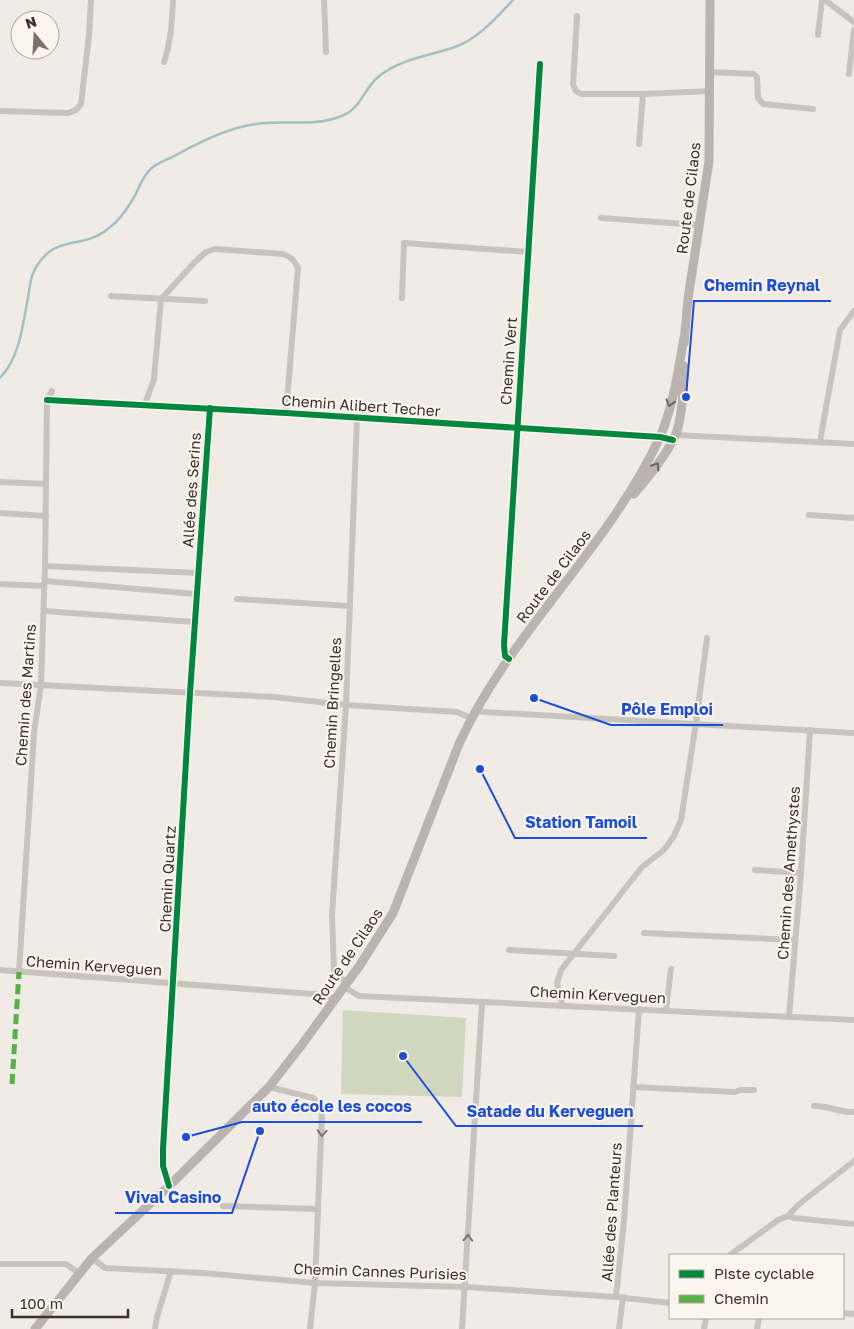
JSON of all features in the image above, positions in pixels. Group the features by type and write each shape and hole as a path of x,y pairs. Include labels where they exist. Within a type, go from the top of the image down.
{"main road":[{"name":"Route de Cilaos","path":"35,1329 92,1258 169,1186 269,1087 345,985 393,913 471,718 509,659 614,517 653,472 674,438 682,401 680,380 688,299 709,161 710,0"},
{"name":"Route de Cilaos","path":"614,517 644,468 660,437 680,380"}],"street":[{"path":"0,111 68,113 76,110 81,104 90,35 91,0"},
{"path":"164,62 171,40 173,0"},
{"path":"324,0 326,52"},
{"path":"818,34 823,0 854,22"},
{"path":"577,16 573,85 576,91 581,94 710,91"},
{"path":"849,74 854,30"},
{"name":"Chemin Vert","path":"509,659 505,656 504,645 540,64"},
{"path":"710,72 754,74 757,77 758,98 763,104 813,108"},
{"path":"639,144 643,94"},
{"path":"601,218 699,225"},
{"path":"402,298 404,243 528,252"},
{"path":"145,404 154,379 161,299 195,262 206,252 214,249 283,254 290,257 298,268 286,413"},
{"path":"111,296 205,301"},
{"path":"820,441 840,330 854,311"},
{"name":"Chemin des Martins","path":"19,972 34,733 41,685 47,400 52,391"},
{"name":"Chemin Alibert Techer","path":"47,400 145,404 674,438 820,441 854,444"},
{"name":"Allée des Serins","path":"198,573 210,408"},
{"name":"Chemin Bringelles","path":"345,985 334,972 332,915 346,705 357,418"},
{"path":"0,482 46,484"},
{"path":"0,513 46,516"},
{"path":"809,515 854,518"},
{"path":"45,566 198,573"},
{"name":"Chemin Quartz","path":"169,1186 163,1166 163,1149 198,573"},
{"path":"0,584 44,584 196,594"},
{"path":"237,599 350,606"},
{"path":"44,612 194,622"},
{"path":"562,1004 557,978 561,970 642,867 664,850 674,836 681,820 707,638"},
{"path":"0,683 274,697 346,705 457,712 471,718"},
{"path":"476,710 484,712 854,733"},
{"name":"Chemin des Amethystes","path":"789,1017 810,730"},
{"path":"755,870 801,873"},
{"path":"644,932 795,940"},
{"path":"510,950 614,956"},
{"path":"666,1010 671,969"},
{"name":"Chemin Kerveguen","path":"0,970 326,995 334,1000"},
{"name":"Chemin Kerveguen","path":"345,985 359,996 562,1004 854,1020"},
{"path":"462,1329 482,1002"},
{"name":"Allée des Planteurs","path":"619,1329 624,1221 639,1009"},
{"path":"269,1087 313,1098 320,1106 322,1116 315,1283 310,1329"},
{"path":"633,1087 735,1092 754,1090"},
{"path":"814,1106 854,1112"},
{"path":"731,1254 778,1220 788,1216 798,1205 854,1161"},
{"path":"222,1206 318,1209"},
{"path":"788,1216 854,1224"},
{"name":"Chemin Cannes Purisies","path":"92,1258 105,1268 171,1271 315,1283 466,1287 669,1302"},
{"path":"0,1264 66,1264 80,1274"},
{"path":"155,1329 171,1271"}],"green space":[{"path":"343,1010 466,1018 462,1097 341,1094"}],"waterway":[{"path":"0,378 7,370 20,340 32,277 42,259 60,246 99,235 113,225 125,211 144,178 153,167 230,130 253,124 303,123 330,120 346,114 357,105 373,82 386,71 405,62 455,47 472,39 487,27 513,0"}],"marked path":[{"path":"12,1084 19,972"}],"cycle path":[{"path":"509,659 505,656 504,645 540,64"},
{"path":"47,400 286,413 660,437 673,440"},
{"path":"169,1186 163,1166 163,1149 190,693 210,408"}],"place":[{"name":"Chemin Reynal","path":"686,397"},
{"name":"Pôle Emploi","path":"534,698"},
{"name":"Station Tamoil","path":"480,769"},
{"name":"Satade du Kerveguen","path":"403,1056"},
{"name":"Vival Casino","path":"260,1131"},
{"name":"auto école les cocos","path":"186,1137"}]}
